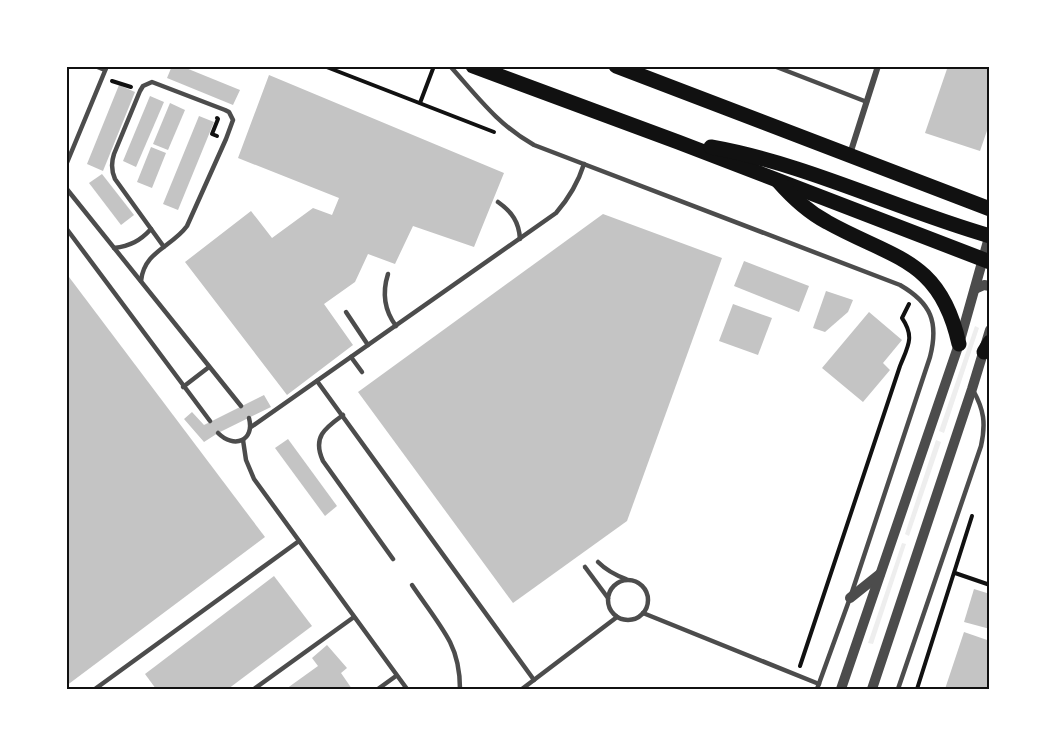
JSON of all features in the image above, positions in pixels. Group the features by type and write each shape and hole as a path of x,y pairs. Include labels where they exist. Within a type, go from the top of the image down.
{"main road":[{"path":"473,66 988,258"},
{"path":"616,66 990,209"},
{"path":"678,142 747,154 781,164 940,221 990,235"},
{"path":"776,179 808,210 827,222 902,258 920,270 946,303 954,323 958,344"}],"street":[{"path":"849,156 878,66"},
{"path":"841,689 975,289 988,258 990,235"},
{"path":"975,289 984,285 990,286"},
{"path":"872,689 987,347 990,330"},
{"path":"850,598 880,574"}],"lane":[{"path":"66,71 68,66"},
{"path":"66,165 106,68 95,66"},
{"path":"450,66 504,126 534,145 900,285 914,293 926,306 933,322 935,340 850,598 818,687 797,675 643,613"},
{"path":"774,66 867,102"},
{"path":"141,281 141,274 153,255 178,237 187,226 233,120 229,112 225,110 157,83 148,83 140,91 112,161 112,168 115,179 164,247"},
{"path":"251,427 556,213 578,182 584,164"},
{"path":"66,188 241,406"},
{"path":"498,202 506,207 517,221 520,239"},
{"path":"66,228 210,422"},
{"path":"114,248 135,243 151,229"},
{"path":"388,274 384,301 396,326"},
{"path":"346,312 368,345"},
{"path":"351,357 362,372"},
{"path":"183,387 209,367"},
{"path":"317,381 534,680"},
{"path":"898,689 981,446 984,417 980,402 972,389"},
{"path":"343,415 321,434 318,443 319,452 393,559"},
{"path":"218,433 229,441 243,440 249,434 251,427 249,418"},
{"path":"243,440 246,460 254,479 407,689"},
{"path":"95,689 299,541"},
{"path":"598,562 615,575 635,580 646,590 649,598 647,606 638,618 631,620 617,617 612,612 608,598 614,586 626,579"},
{"path":"585,567 608,598"},
{"path":"412,585 450,642 460,678 460,689"},
{"path":"254,689 354,617"},
{"path":"522,689 617,617"},
{"path":"378,689 396,676"}],"path":[{"path":"324,66 496,132 504,126"},
{"path":"420,103 434,66"},
{"path":"102,77 140,91"},
{"path":"209,115 218,118 212,134 226,139"},
{"path":"797,675 908,348 909,331 902,318 914,293"},
{"path":"917,689 974,509"},
{"path":"955,573 990,585"}],"shaded area":[{"path":"975,326 979,328 944,433 939,431"},
{"path":"936,440 941,442 909,536 905,534"},
{"path":"902,543 906,544 873,644 868,643"}],"building":[{"path":"172,66 181,66 240,90 233,105 167,78"},
{"path":"948,66 990,68 990,122 980,151 925,133"},
{"path":"269,75 504,173 474,247 413,226 395,264 368,254 355,282 324,304 353,345 287,395 185,262 251,211 272,238 313,208 332,215 339,198 238,158"},
{"path":"119,85 135,92 103,171 87,164"},
{"path":"150,96 164,102 136,167 123,161"},
{"path":"170,103 185,110 168,150 153,144"},
{"path":"199,116 214,122 178,210 163,204"},
{"path":"151,147 166,153 152,188 137,182"},
{"path":"102,174 134,215 121,225 89,183"},
{"path":"603,214 722,258 627,521 513,603 358,392"},
{"path":"744,261 809,286 799,312 734,286"},
{"path":"66,273 265,537 66,686"},
{"path":"826,291 853,300 848,312 825,332 813,328"},
{"path":"733,304 772,318 758,355 719,341"},
{"path":"869,312 902,340 883,363 890,370 863,402 822,368"},
{"path":"264,395 271,407 204,442 184,419 192,412 204,425"},
{"path":"288,439 337,506 325,516 275,448"},
{"path":"274,576 312,626 228,689 156,689 145,674"},
{"path":"974,589 990,594 990,629 964,622"},
{"path":"964,632 990,641 990,689 945,689"},
{"path":"327,645 347,668 341,673 352,689 286,689 318,666 312,658"}]}
